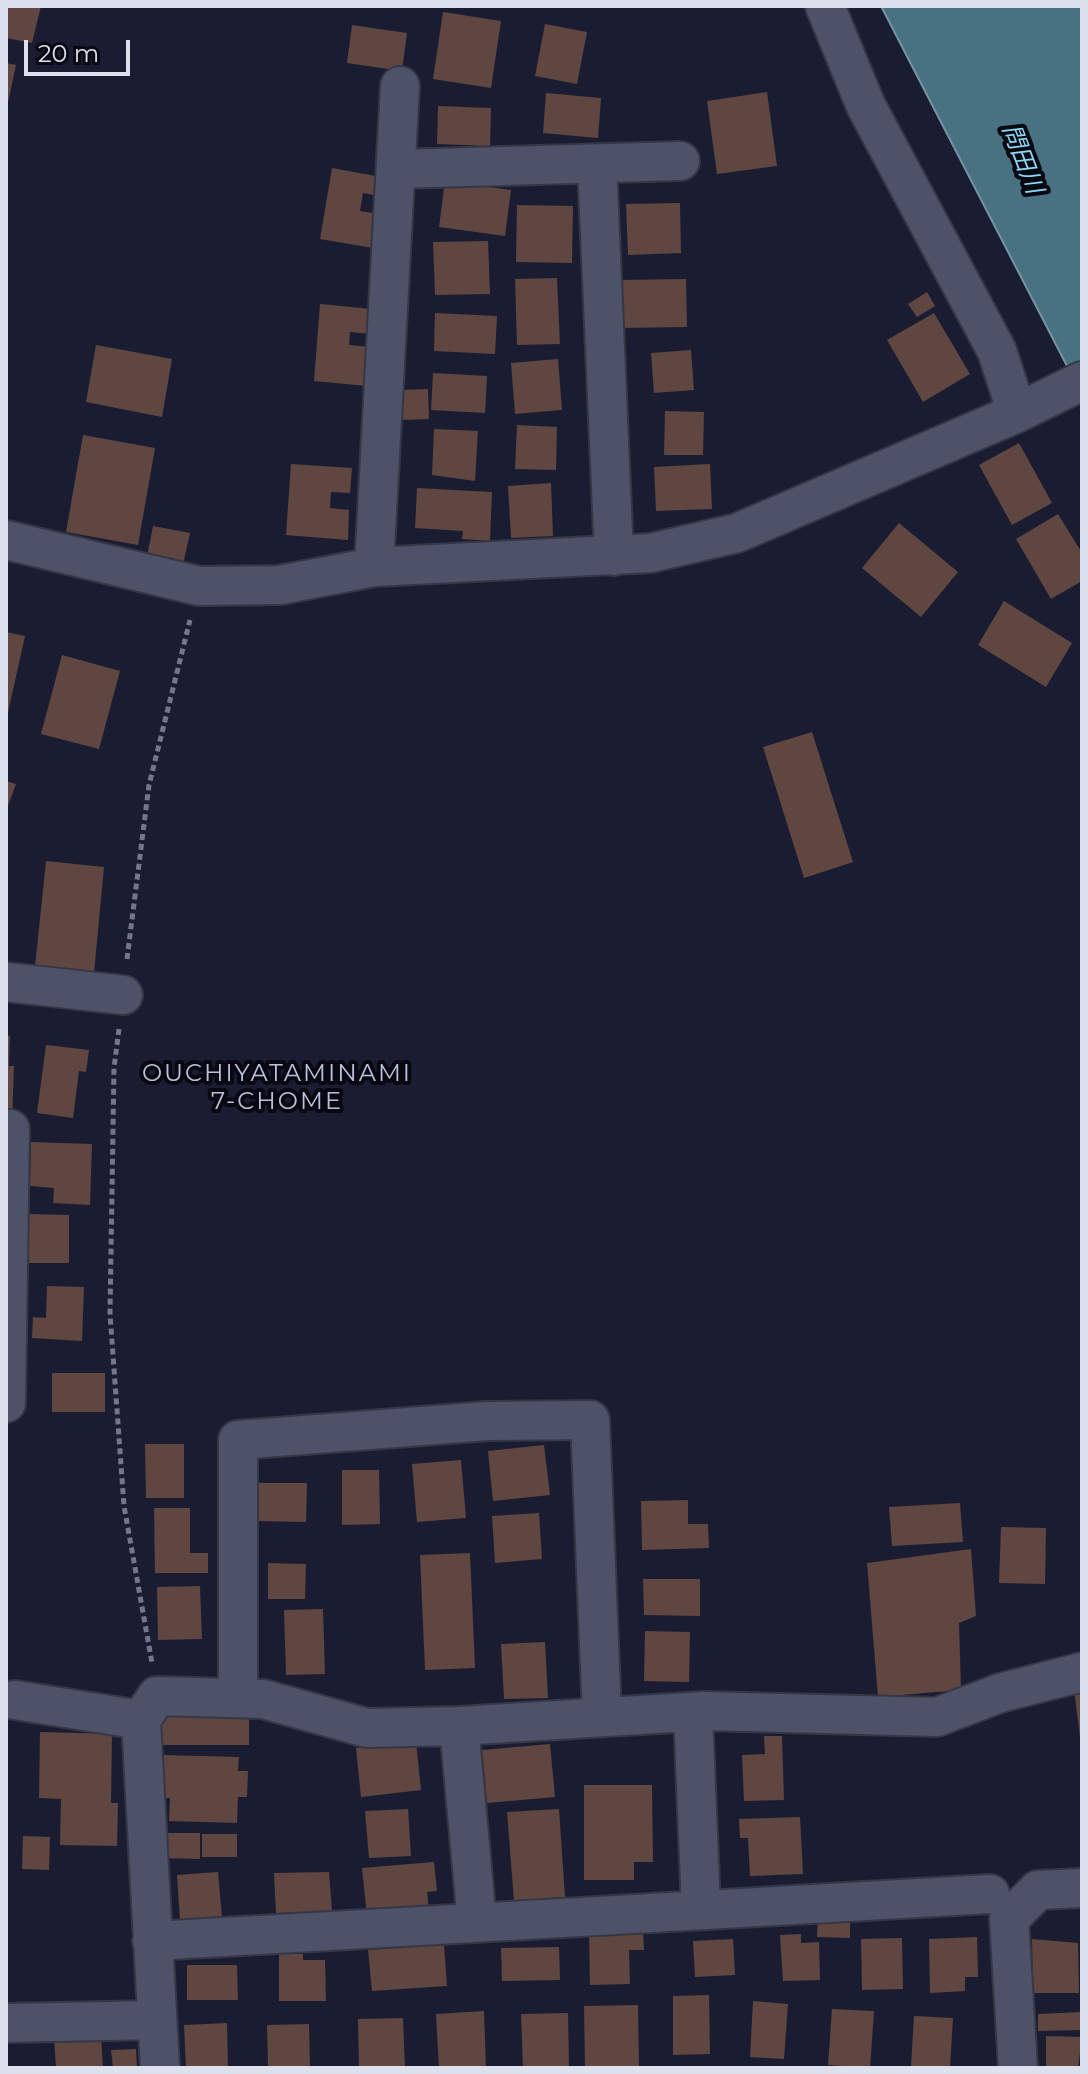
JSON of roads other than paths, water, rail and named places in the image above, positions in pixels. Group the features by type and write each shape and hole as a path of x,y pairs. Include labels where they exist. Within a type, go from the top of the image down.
{"street":[{"path":"825,6 866,106 997,351 1017,413"},
{"path":"374,567 400,86"},
{"path":"397,169 680,161"},
{"path":"597,164 614,556"},
{"path":"6,540 199,586 280,585 374,567 651,553 737,533 1017,413 1072,386"},
{"path":"6,982 123,995"},
{"path":"6,1403 10,1129"},
{"path":"238,1698 238,1440 487,1421 590,1420 602,1716"},
{"path":"15,1700 149,1708 238,1698 263,1699 367,1728 459,1726 693,1712 937,1717 1000,1693 1082,1672"},
{"path":"149,1708 152,1941 160,2068"},
{"path":"693,1712 701,1908"},
{"path":"459,1726 477,1922"},
{"path":"1018,2068 1009,1919 1038,1890 1082,1888"},
{"path":"152,1941 990,1894"},
{"path":"6,2023 156,2020"}],"water":[{"name":"問田川","path":"881,6 1081,6 1082,395"}],"district":[{"name":"OUCHIYATAMINAMI 7-CHOME","path":"277,1088"}]}
